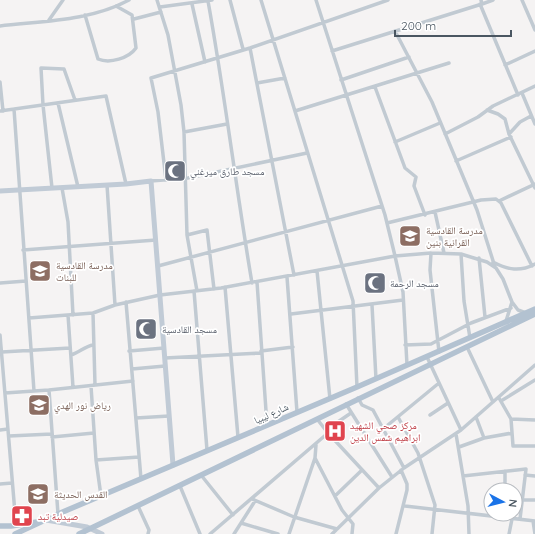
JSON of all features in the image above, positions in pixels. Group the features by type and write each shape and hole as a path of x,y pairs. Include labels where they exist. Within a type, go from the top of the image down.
{"main road":[{"name":"شارع ليبيا","path":"15,534 44,520 330,399 535,309"},
{"path":"79,534 90,531 358,398 535,314"},
{"path":"0,526 16,526 44,520"}],"street":[{"path":"49,20 63,0"},
{"path":"0,26 85,16 129,0"},
{"path":"157,0 175,70 184,132 184,178 187,235 195,291 207,450"},
{"path":"160,7 192,4 212,0"},
{"path":"230,0 243,50"},
{"path":"261,0 354,308 357,387"},
{"path":"316,0 382,206 396,256 403,300 407,365"},
{"path":"166,180 158,112 151,79 154,76 250,48 323,21 388,0"},
{"path":"332,51 493,0"},
{"path":"518,0 522,1 535,30"},
{"path":"208,1 218,57 233,169 252,283"},
{"path":"481,3 505,65 535,124"},
{"path":"192,4 205,62"},
{"path":"85,16 97,58 102,61 122,58 134,51 136,46 134,19 130,13 116,6"},
{"path":"134,19 161,12"},
{"path":"395,31 418,73 474,202 493,262 507,286 512,302 518,310 528,313"},
{"path":"250,48 273,160 294,275"},
{"path":"505,65 535,51"},
{"path":"341,80 409,57"},
{"path":"295,111 449,63"},
{"path":"52,188 43,105 42,68 64,69 75,100"},
{"path":"258,83 285,78"},
{"path":"0,82 1,111 106,96 126,184"},
{"path":"445,134 487,110 535,86"},
{"path":"375,87 405,168 416,177 414,186 425,215"},
{"path":"58,103 78,187"},
{"path":"14,109 34,391"},
{"path":"387,223 474,202 491,199 500,201 534,186 510,136 505,119 498,114 487,110"},
{"path":"456,161 510,136 520,122 531,116"},
{"path":"395,142 440,123"},
{"path":"184,132 227,124"},
{"path":"0,191 126,184 184,178 307,153"},
{"path":"151,181 174,465"},
{"path":"108,185 114,305"},
{"path":"62,188 70,247 73,315"},
{"path":"493,262 513,270 521,270 533,265 500,201"},
{"path":"158,266 287,233 382,206"},
{"path":"435,212 444,253"},
{"path":"187,235 207,230 214,289"},
{"path":"23,250 156,240"},
{"path":"29,318 92,313 114,305 160,295 252,283 396,256 431,253 461,254 479,258 496,268"},
{"path":"431,253 430,270 438,352"},
{"path":"461,254 467,325 470,338"},
{"path":"479,258 485,317"},
{"path":"317,271 330,399"},
{"path":"287,277 291,314 297,412"},
{"path":"0,283 26,281"},
{"path":"257,282 267,425"},
{"path":"225,287 238,438"},
{"path":"291,314 354,308 403,300"},
{"path":"126,302 141,479"},
{"path":"505,323 512,302"},
{"path":"372,305 376,379"},
{"path":"405,345 427,345 485,317 511,308"},
{"path":"92,313 94,433 101,496"},
{"path":"68,315 73,387"},
{"path":"0,335 2,352 1,371 5,394 16,526"},
{"path":"71,355 80,353 89,346 93,345"},
{"path":"467,346 493,402"},
{"path":"165,358 231,355 293,347"},
{"path":"2,352 70,348"},
{"path":"129,351 164,348"},
{"path":"427,357 461,430"},
{"path":"332,534 392,477 456,434 535,365"},
{"path":"132,369 165,366"},
{"path":"501,402 535,380"},
{"path":"5,394 133,381"},
{"path":"383,429 439,383"},
{"path":"49,390 58,514"},
{"path":"358,398 363,405 372,409 402,469 407,487 405,506 396,534"},
{"path":"499,398 511,419 514,446 535,446"},
{"path":"430,415 448,403"},
{"path":"346,404 392,477"},
{"path":"210,534 253,500 316,445 327,432 351,413"},
{"path":"136,418 169,416"},
{"path":"398,417 419,458 436,510 432,534"},
{"path":"476,417 484,438"},
{"path":"317,419 327,432 379,488"},
{"path":"511,419 535,420"},
{"path":"0,430 8,429"},
{"path":"9,436 94,433"},
{"path":"459,447 484,438 512,433"},
{"path":"456,434 469,514 469,534"},
{"path":"288,534 315,458 316,445"},
{"path":"96,460 139,458"},
{"path":"315,458 335,496 353,524 352,534"},
{"path":"463,476 525,469 526,475 523,494"},
{"path":"335,496 362,470"},
{"path":"504,482 505,471"},
{"path":"526,475 535,476"},
{"path":"201,476 233,515"},
{"path":"0,484 12,483"},
{"path":"180,486 200,534"},
{"path":"253,500 294,517 337,529"},
{"path":"234,534 253,500"},
{"path":"523,500 535,500"},
{"path":"138,506 149,530 148,534"},
{"path":"405,506 483,515"},
{"path":"523,519 534,521 535,534"},
{"path":"44,520 102,534"},
{"path":"509,534 511,522"},
{"path":"241,523 278,534"}],"place":[{"name":"مسجد طارق ميرغني","path":"175,171"},
{"name":"مدرسة القادسية القرانية بنين","path":"410,236"},
{"name":"مدرسة القادسية للبنات","path":"40,271"},
{"name":"مسجد الرحمة","path":"375,283"},
{"name":"مسجد القادسية","path":"146,329"},
{"name":"رياض نور الهدي","path":"39,405"},
{"name":"مركز صحي الشهيد ابراهيم شمس الدين","path":"335,431"},
{"name":"القدس الحديثة","path":"38,494"},
{"name":"صيدلية تبد","path":"22,516"}]}
